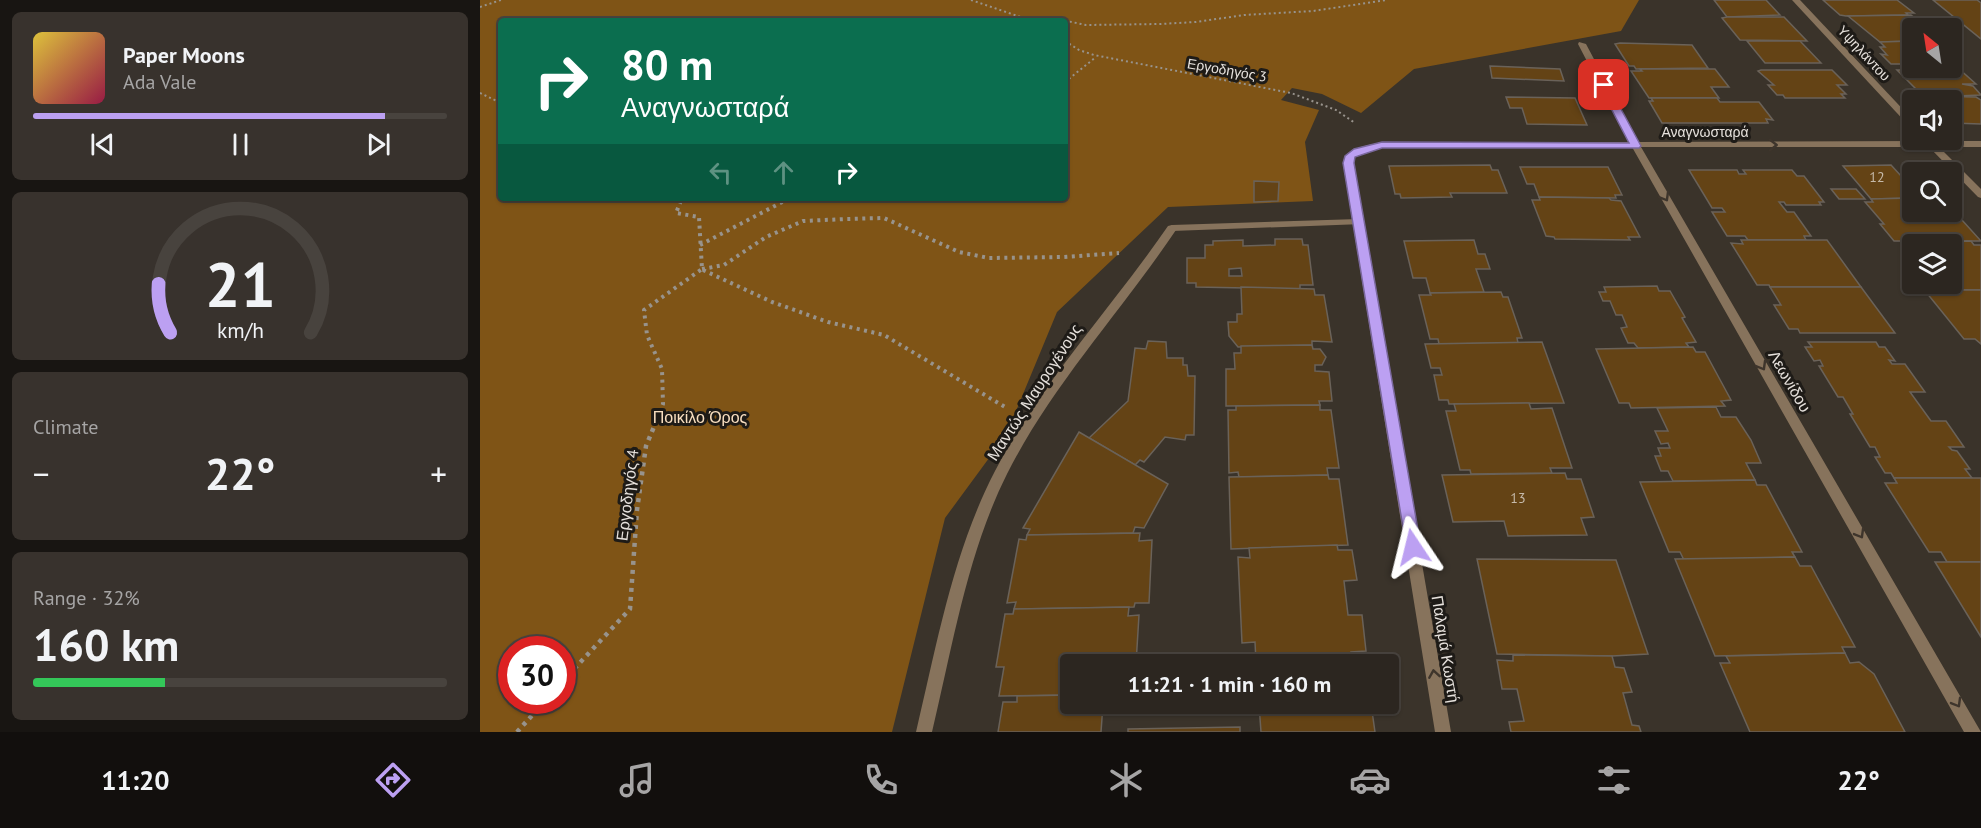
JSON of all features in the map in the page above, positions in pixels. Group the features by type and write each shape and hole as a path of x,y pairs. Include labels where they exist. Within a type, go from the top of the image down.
{"street":[{"name":"Υψηλάντου","path":"1796,0 1902,113"},
{"name":"Λεωνίδου","path":"1582,44 1636,146 1974,732"},
{"name":"Αναγνωσταρά","path":"1358,151 1382,145 1636,146 1902,142"},
{"name":"Αναγνωσταρά","path":"1962,143 1981,144"},
{"path":"1937,150 1981,195"},
{"name":"Παλαμά Κωστή","path":"1358,151 1350,156 1348,163 1443,732"},
{"name":"Μαντώς Μαυρογένους","path":"924,732 976,527 1000,474 1030,423 1088,338 1156,252 1172,228 1359,222"}],"path":[{"path":"480,7 501,0"},
{"path":"971,0 1025,18"},
{"path":"1068,21 1086,24 1196,22 1244,15 1313,11 1386,0"},
{"name":"Εργοδηγός 3","path":"1068,43 1096,57 1126,60 1172,71 1249,83 1327,105 1355,122 1358,151"},
{"path":"1068,80 1096,57"},
{"path":"480,93 498,102"},
{"path":"681,201 676,213 699,217 702,269"},
{"path":"700,245 784,201"},
{"path":"702,269 724,265 766,237 803,221 846,219 884,218 959,252 988,258 1156,252"},
{"path":"702,269 772,302 828,322 884,335 1030,423"},
{"name":"Εργοδηγός 4","path":"576,667 630,609 637,510 646,446 663,404 662,369 647,335 644,310 702,269"},
{"path":"517,732 533,714"}],"green space":[{"name":"Ποικίλο Όρος","path":"480,0 1639,0 1621,31 1414,69 1361,113 1322,94 1292,88 1281,100 1319,110 1305,142 1313,201 1168,207 1057,312 1006,435 945,518 892,732 480,732"}],"building":[{"path":"1714,0 1766,0 1780,15 1727,17"},
{"path":"1823,0 1897,0 1914,13 1846,16 1840,15"},
{"path":"1933,0 1977,0 1981,3 1981,39 1962,24 1962,18 1955,18"},
{"path":"1911,15 1915,18 1902,18 1902,41 1880,42 1848,16"},
{"path":"1784,17 1807,41 1740,40 1722,18"},
{"path":"1747,41 1800,41 1821,63 1765,63"},
{"path":"1902,41 1902,64 1891,64 1881,54 1887,55 1880,47 1885,47 1880,42"},
{"path":"1615,44 1692,45 1708,68 1636,69 1634,66 1629,66"},
{"path":"1490,66 1560,69 1564,81 1492,78"},
{"path":"1640,69 1715,69 1729,87 1711,87 1719,98 1649,98 1631,71 1642,71"},
{"path":"1832,70 1847,85 1837,85 1846,94 1841,94 1845,98 1785,98 1783,95 1777,95 1768,85 1774,85 1758,71"},
{"path":"1962,72 1976,84 1962,84 1973,86 1981,95 1962,96 1962,90 1917,90 1905,78 1962,78"},
{"path":"1506,97 1575,98 1587,125 1527,124 1522,108 1510,108"},
{"path":"1962,97 1976,97 1981,100 1981,124 1962,123"},
{"path":"1651,98 1717,98 1720,102 1759,102 1773,120 1766,119 1768,123 1662,123 1649,101 1653,101"},
{"path":"1490,165 1492,170 1498,170 1507,193 1450,193 1452,197 1401,198 1400,194 1395,194 1389,166"},
{"path":"1891,165 1902,177 1902,198 1871,199 1843,166"},
{"path":"1520,167 1608,167 1622,195 1615,195 1616,198 1539,197 1534,184 1527,184"},
{"path":"1689,170 1737,170 1739,174 1746,174 1743,170 1792,170 1797,176 1804,176 1824,202 1819,202 1821,205 1786,205 1784,202 1779,202 1787,212 1794,212 1811,236 1804,236 1806,240 1748,240 1745,236 1727,236 1712,212 1725,212 1722,208 1712,208"},
{"path":"1254,181 1279,182 1278,201 1254,202"},
{"path":"1831,189 1856,189 1865,199 1839,199"},
{"path":"1539,197 1609,198 1621,201 1640,237 1628,237 1630,240 1555,239 1546,236 1532,200 1540,200"},
{"path":"1902,198 1902,222 1962,222 1962,220 1981,241 1962,241 1962,234 1902,234 1902,241 1894,241 1880,224 1884,224 1865,202 1873,202 1871,199"},
{"path":"1275,239 1302,239 1303,245 1308,245 1313,285 1300,285 1300,289 1196,287 1196,283 1187,283 1187,258 1205,258 1205,245 1213,245 1213,241 1243,240 1243,246 1275,245","holes":["1241,268 1242,276 1229,276 1229,269"]},
{"path":"1474,240 1478,254 1485,254 1490,269 1476,269 1484,292 1430,293 1426,278 1413,278 1404,241"},
{"path":"1741,240 1827,240 1861,287 1757,285 1731,243 1743,244"},
{"path":"1962,241 1971,241 1974,245 1981,245 1981,290 1962,290"},
{"path":"1657,286 1659,291 1670,291 1685,317 1682,318 1696,342 1686,343 1689,347 1638,348 1634,343 1628,343 1621,328 1627,327 1622,315 1616,315 1610,301 1603,301 1599,292 1606,292 1604,287"},
{"path":"1241,287 1314,289 1315,295 1324,295 1332,342 1312,341 1312,345 1238,347 1229,336 1228,322 1237,322 1237,314 1242,314"},
{"path":"1770,287 1861,287 1895,333 1800,333 1798,329 1789,329 1774,305 1781,305"},
{"path":"1962,290 1981,290 1981,344 1975,339 1964,339 1928,294 1962,294"},
{"path":"1501,292 1503,297 1508,297 1522,338 1517,338 1518,343 1439,344 1438,339 1430,339 1419,295"},
{"path":"1148,341 1166,342 1167,358 1183,358 1183,365 1187,365 1188,376 1195,376 1194,435 1186,435 1185,440 1165,437 1144,462 1140,460 1135,465 1089,438 1128,401 1135,348 1146,349"},
{"path":"1542,342 1564,403 1449,404 1448,400 1439,400 1434,375 1442,375 1440,368 1431,368 1425,344"},
{"path":"1808,342 1876,342 1879,347 1885,347 1895,361 1889,360 1892,364 1905,364 1925,392 1910,392 1931,421 1946,421 1964,447 1949,447 1957,451 1970,469 1965,469 1972,478 1894,478 1891,473 1885,473 1875,457 1880,457 1875,447 1870,447 1850,414 1853,414 1843,397 1838,397 1819,366 1823,366 1820,360 1814,361 1805,347 1812,347"},
{"path":"1312,345 1313,349 1320,349 1326,357 1322,365 1315,365 1315,371 1329,372 1332,401 1319,401 1320,405 1226,406 1226,369 1235,369 1234,353 1241,353 1241,346"},
{"path":"1693,347 1696,352 1705,352 1731,400 1721,401 1725,406 1631,408 1629,403 1619,403 1596,349"},
{"path":"1529,403 1531,409 1552,408 1572,468 1550,468 1552,473 1471,474 1470,470 1460,470 1446,411 1456,411 1454,404"},
{"path":"1320,405 1320,410 1331,410 1339,468 1327,468 1328,475 1239,477 1238,472 1229,473 1228,410 1236,410 1236,406"},
{"path":"1716,407 1721,417 1736,417 1751,440 1761,463 1746,463 1755,480 1673,481 1668,471 1661,471 1655,456 1661,456 1658,448 1670,448 1668,443 1661,444 1655,431 1668,431 1657,408"},
{"path":"1079,432 1168,484 1144,528 1135,527 1133,533 1027,535 1030,529 1023,528"},
{"path":"1565,473 1567,479 1581,479 1594,517 1581,518 1587,535 1508,536 1504,521 1453,522 1442,475"},
{"path":"1328,475 1329,479 1339,479 1348,545 1231,549 1229,477"},
{"path":"1894,478 1981,478 1981,562 1947,562 1941,552 1929,552 1885,483 1897,483"},
{"path":"1755,480 1757,485 1766,485 1802,552 1792,552 1795,557 1684,560 1680,552 1669,552 1640,482"},
{"path":"1140,533 1139,541 1152,540 1149,603 1135,603 1134,607 1014,609 1016,602 1007,603 1019,539 1026,540 1027,535"},
{"path":"1337,545 1338,550 1352,550 1357,580 1344,581 1348,615 1362,615 1366,651 1351,652 1351,654 1256,654 1255,642 1242,643 1238,557 1250,558 1249,548"},
{"path":"1795,557 1800,566 1811,566 1855,647 1842,647 1845,653 1715,656 1675,559"},
{"path":"1477,559 1616,560 1648,654 1612,656 1497,654"},
{"path":"1935,562 1981,562 1981,637"},
{"path":"1129,607 1128,616 1139,615 1137,654 1060,654 1060,695 999,696 1004,667 996,667 1005,614 1013,614 1014,609"},
{"path":"1845,653 1850,663 1859,662 1874,674 1905,732 1750,732 1720,663 1730,663 1726,656"},
{"path":"1513,655 1612,656 1615,667 1624,668 1632,692 1623,693 1632,725 1639,726 1641,732 1511,732 1509,722 1524,721 1517,689 1502,689 1497,660 1513,661"},
{"path":"1060,695 1060,714 1102,714 1101,732 998,732 1003,702 1017,702 1017,696"},
{"path":"1260,714 1372,714 1375,732 1261,732"},
{"path":"1240,727 1240,732 1128,732 1128,729"}],"route":[{"path":"1413,547 1348,163 1350,156 1358,151 1382,145 1636,146 1604,85"}]}
